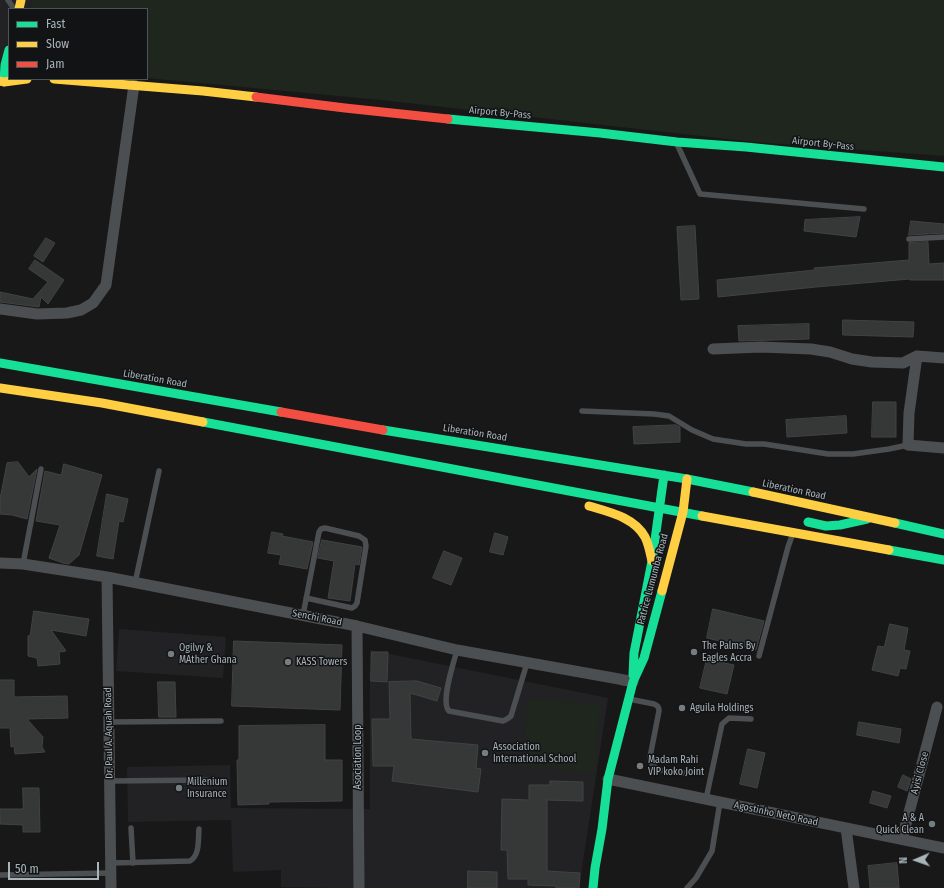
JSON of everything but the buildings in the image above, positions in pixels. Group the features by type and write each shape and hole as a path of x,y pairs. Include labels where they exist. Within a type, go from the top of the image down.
{"main road":[{"path":"8,54 2,82 19,80"},
{"name":"Airport By-Pass","path":"67,80 203,91 360,110 944,167"},
{"name":"Liberation Road","path":"0,363 329,421 688,479 764,494 944,534"},
{"path":"0,388 110,404 660,508 686,506 793,532 944,560"},
{"name":"Patrice Lumumba Road","path":"593,888 608,779 633,682 634,654 652,561 664,475"},
{"name":"Patrice Lumumba Road","path":"633,682 644,658 686,506 688,479"},
{"path":"552,488 564,497 575,502 612,512 637,527 644,535 652,561"},
{"path":"796,520 826,526 840,525 872,518"}],"street":[{"path":"0,309 37,314 67,313 81,310 93,303 106,285 134,85"},
{"path":"713,349 761,347 811,349 830,352 852,359 872,362 903,363 917,356 944,358"},
{"path":"917,356 909,413 908,445 944,448"},
{"name":"Senchi Road","path":"0,563 23,564 135,583 357,626 458,650 633,682"},
{"name":"Dr. Paul A. Aquah Road","path":"107,578 111,888"},
{"name":"Asociation Loop","path":"357,626 359,888"},
{"name":"Ayisi Close","path":"902,839 937,707"},
{"name":"Agostinho Neto Road","path":"608,779 944,848"},
{"path":"846,828 854,888"}],"lane":[{"path":"676,142 700,194 864,209"},
{"path":"909,239 944,237"},
{"path":"582,411 669,416 692,430 713,439 746,444 764,444 828,454 853,454 908,445"},
{"path":"23,564 41,469"},
{"path":"135,583 159,471"},
{"path":"303,615 306,598 319,532 321,529 325,528 360,536 365,540 366,546 357,603 355,606 352,608 306,598"},
{"path":"759,656 793,532"},
{"path":"458,650 450,674 446,699 447,709 449,711 503,720 507,719 511,716 527,663"},
{"path":"629,699 654,704 659,708 650,757 651,763 658,770 685,773"},
{"path":"706,799 722,724 729,718 751,719"},
{"path":"109,722 221,721"},
{"path":"110,781 207,780"},
{"path":"687,888 696,878 712,851 720,802"},
{"path":"131,828 133,863"},
{"path":"0,876 111,868 133,863 190,861 194,859 196,854 199,829"}],"shaded area":[{"path":"0,0 32,0 30,8 8,8 8,62 0,60"},
{"path":"32,0 944,0 944,156 754,142 381,100 148,78 148,8 30,8"},
{"name":"Ogilvy & MAther Ghana","path":"119,629 226,637 223,678 116,671"},
{"name":"Association International School","path":"370,650 608,698 579,888 281,887 281,870 233,872 231,820 128,822 127,767 230,765 231,808 370,809"},
{"path":"528,699 600,704 595,772 523,767"}],"traffic: fast":[{"path":"4,82 5,65 8,54"},
{"path":"448,119 944,167"},
{"path":"0,363 281,412"},
{"path":"203,422 702,516"},
{"path":"383,430 687,479 753,492"},
{"path":"633,675 634,653 652,561 664,475"},
{"path":"808,522 826,526 840,525 867,519"},
{"path":"895,523 944,534"},
{"path":"889,550 944,560"},
{"path":"593,888 608,779 633,682 644,658 662,591"}],"traffic: slow":[{"path":"19,8 21,0"},
{"path":"0,81 4,82 19,80"},
{"path":"66,80 203,91 256,97"},
{"path":"0,388 102,403 203,422"},
{"path":"662,591 683,512 687,479"},
{"path":"753,492 895,523"},
{"path":"589,506 620,516 628,520 640,530 645,537 652,561"},
{"path":"702,516 889,550"}],"traffic: jam":[{"path":"256,97 448,119"},
{"path":"281,412 383,430"}],"place":[{"name":"The Palms By Eagles Accra","path":"694,652"},
{"name":"Ogilvy & MAther Ghana","path":"171,654"},
{"name":"KASS Towers","path":"288,662"},
{"name":"Aguila Holdings","path":"682,708"},
{"name":"Association International School","path":"485,753"},
{"name":"Madam Rahi VIP koko Joint","path":"640,766"},
{"name":"Millenium Insurance","path":"179,788"},
{"name":"A & A Quick Clean","path":"932,824"}]}
